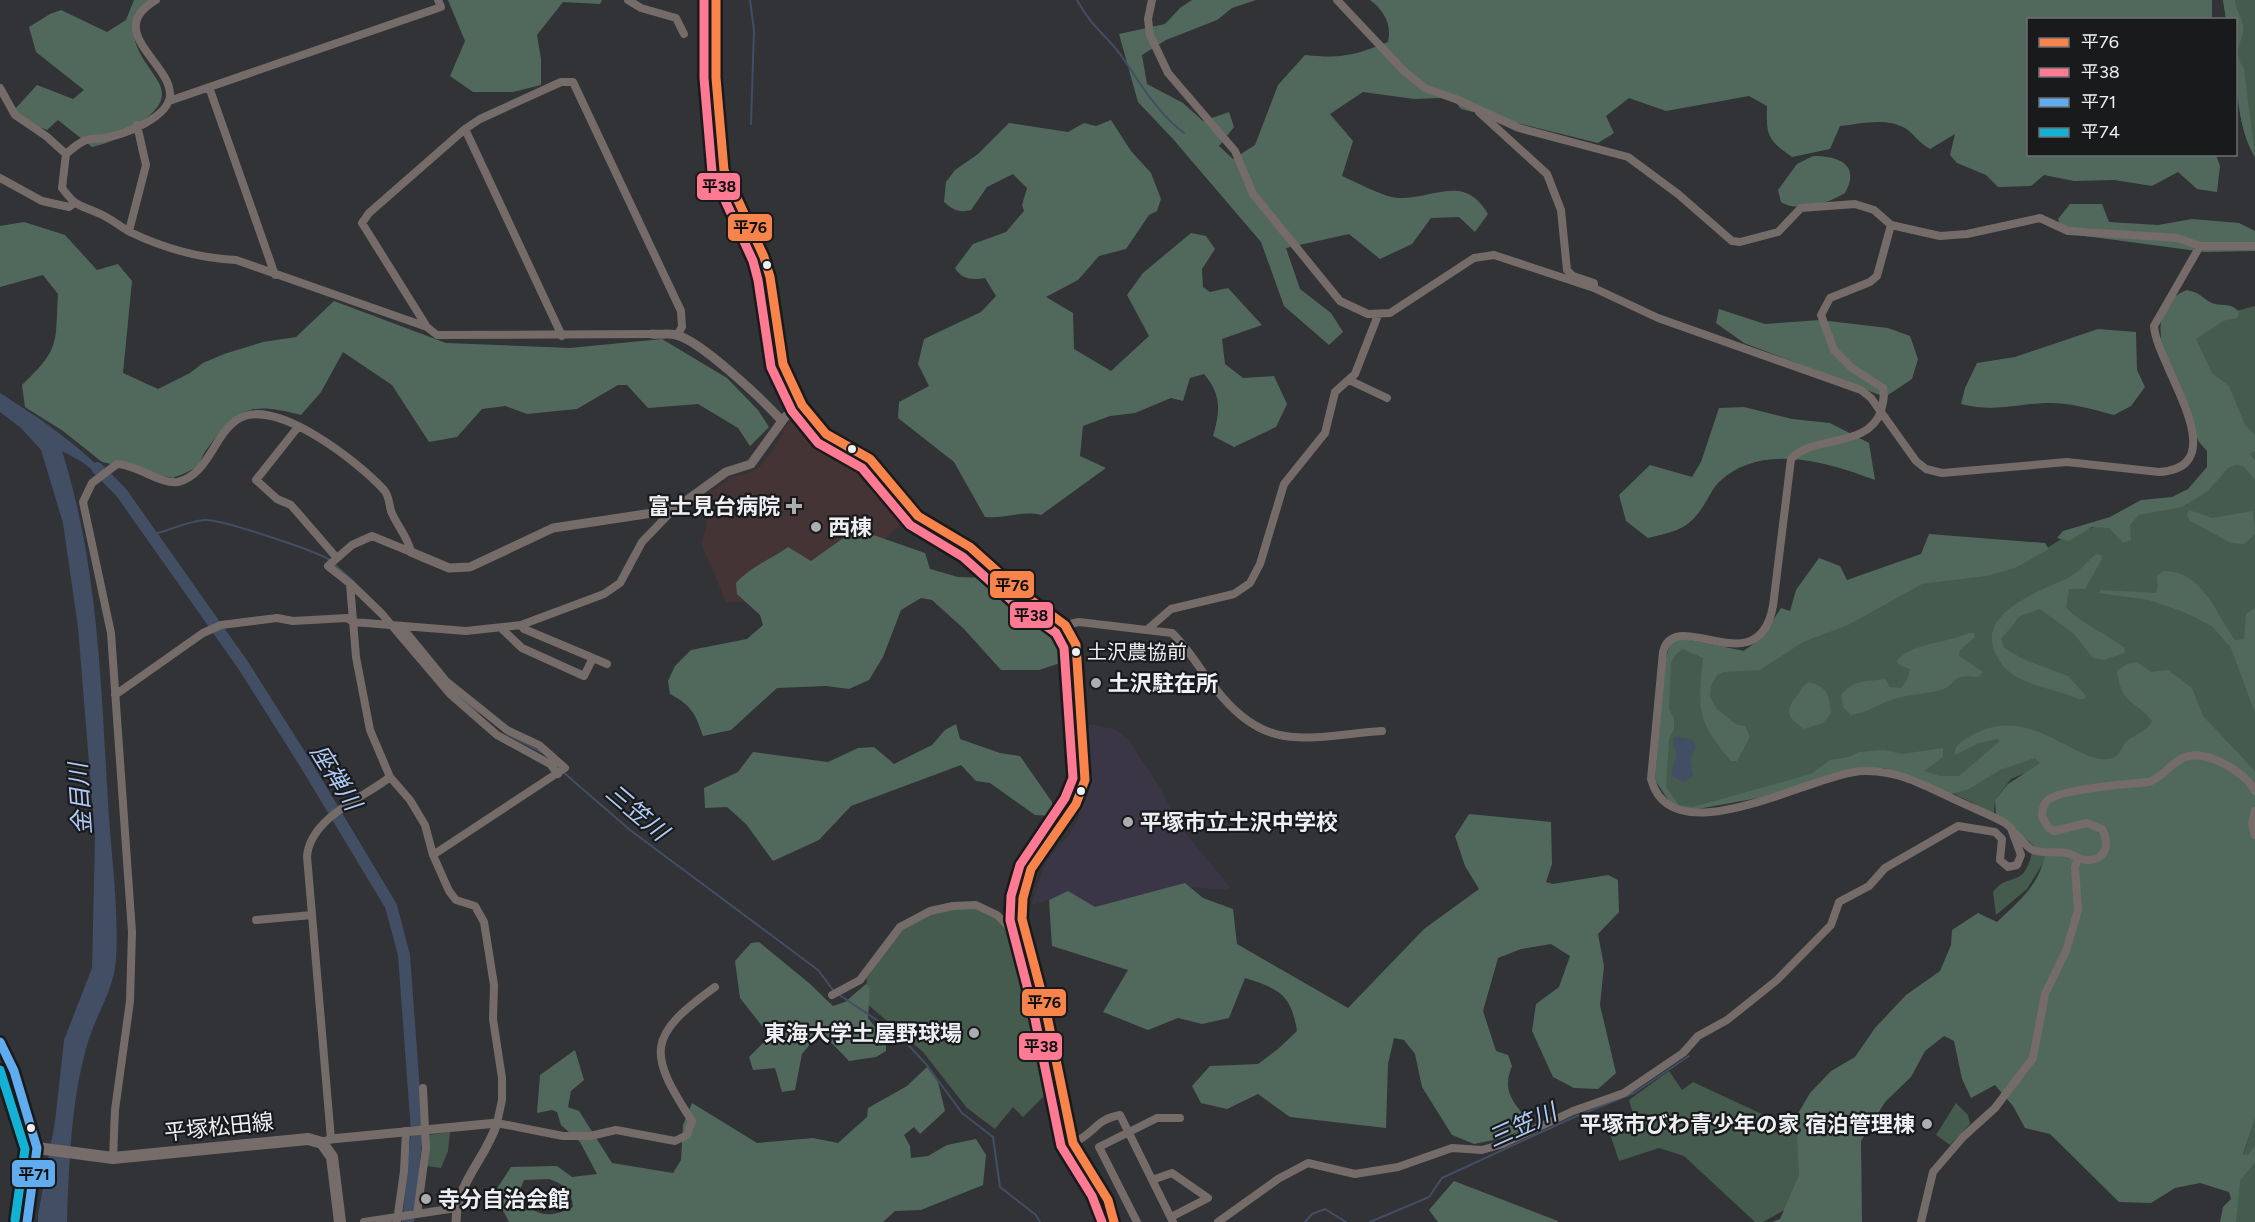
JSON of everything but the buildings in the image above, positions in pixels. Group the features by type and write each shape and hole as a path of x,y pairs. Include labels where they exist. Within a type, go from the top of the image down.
{"main road":[{"path":"0,1042 14,1071 37,1148 27,1222"},
{"name":"平塚松田線","path":"37,1148 106,1157 308,1139 326,1141"},
{"path":"326,1141 332,1158 340,1222"}],"street":[{"path":"66,154 90,139 104,138 137,126 160,114 169,101 170,96 165,78 143,49 138,36 139,18 143,10 156,0"},
{"path":"169,101 441,7 438,0"},
{"path":"628,0 641,8 676,18 684,34"},
{"path":"716,0 715,66 724,170 764,257 770,277 783,364 802,405 826,434 870,459 918,516 970,547 1019,591 1065,625 1072,634 1078,659 1085,780 1076,804 1031,869 1023,909 1027,941 1045,1006 1073,1143 1080,1158 1108,1198 1114,1222"},
{"path":"1152,0 1148,20 1150,35 1161,59 1179,87 1235,152 1253,194 1340,301 1358,311 1378,315 1394,310 1474,258 1487,254 1594,288 1658,318 1862,390 1881,410 1916,461 1926,469 1942,473 2067,462 2159,472 2175,471 2186,464 2193,451 2194,433 2158,347 2154,326 2200,246"},
{"path":"1337,0 1415,81 1425,88 1519,128 1629,157 1678,194 1732,241 1740,242 1778,232 1801,208 1855,204 1874,210 1891,225 1947,236 2040,218 2068,231 2177,238 2200,246 2255,246"},
{"path":"427,327 362,223 369,213 465,129 480,119 561,82 573,82 681,311 682,327 677,335"},
{"path":"209,87 275,274"},
{"path":"0,88 15,115 46,136 66,154"},
{"path":"1476,108 1547,174 1562,210 1567,270 1573,276 1594,283 1594,288"},
{"path":"129,231 146,165 137,126"},
{"path":"465,129 562,336"},
{"path":"58,205 66,154"},
{"path":"0,178 42,201 69,207 73,204"},
{"path":"62,188 73,204 98,213 158,244 207,259 236,260 427,327 437,334 677,335 697,347 750,388 782,421"},
{"path":"1891,225 1877,276 1870,282 1830,298 1821,315 1834,350 1857,371 1883,388 1881,410 1872,426 1833,442 1803,449 1791,459 1773,606 1765,629 1744,644 1727,644 1683,634 1673,637 1664,647 1651,768 1652,784 1669,806 1688,814 1761,802 1846,773 1877,771 1919,783 1999,819 2033,850 2066,853 2090,860 2105,852 2106,836 2102,829 2087,823 2061,831 2049,828 2044,823 2042,810 2050,798 2067,793 2149,782 2158,779 2180,760 2195,755 2205,756 2246,777 2255,790"},
{"path":"1148,629 1171,609 1233,594 1250,583 1260,564 1284,484 1322,438 1335,392 1359,367 1378,315"},
{"path":"1349,380 1387,398"},
{"path":"558,774 543,760 497,735 450,694 390,625 350,584 328,566 336,557 362,538 372,536 449,568 470,567 553,528 668,510 679,506 726,472 751,464 761,454 782,421 802,405"},
{"path":"106,1157 130,1002 132,932 111,633 84,516 83,502 92,483 113,466 121,464 175,483 192,475 216,449 227,428 240,418 263,413 276,416 344,454 386,492 397,524 410,544 411,552"},
{"path":"298,428 256,480 277,499 291,505 336,557"},
{"path":"116,695 203,633 221,625 277,618 293,621 347,618 353,622 466,631 520,625 604,594 620,583 642,542 655,526 669,515 668,510"},
{"path":"648,514 655,526"},
{"path":"350,584 362,693 370,730 390,777 406,794 425,825 433,855 449,891 456,900 475,906 484,922 494,985 493,1019 502,1078 502,1100 492,1140 461,1189 456,1208 456,1222"},
{"path":"1065,625 1079,622 1172,633 1235,714 1255,728 1279,736 1300,739 1382,731"},
{"path":"520,625 607,664"},
{"path":"400,626 446,681 507,730 539,745 565,768 433,855"},
{"path":"501,628 522,648 584,676 593,658"},
{"path":"390,777 328,819 308,842 307,856 326,1141 497,1123 563,1136 590,1136 616,1130 675,1141 687,1135 692,1121 666,1079 662,1055 663,1041 669,1025 679,1013 715,987"},
{"path":"2255,811 2252,823 2255,835"},
{"path":"1218,1222 1278,1179 1308,1163 1355,1174 1398,1167 1452,1148 1482,1150 1503,1144 1573,1111 1624,1093 1683,1053 1698,1036 1727,1020 1777,980 1831,925 1839,902 1869,886 1885,868 1950,829 1965,825 2000,835 2002,844 2000,860 2007,867 2013,867 2021,859 2021,855 2011,828"},
{"path":"1922,1222 1933,1172 1963,1137 1995,1108 2032,1058 2045,994 2066,951 2078,910 2075,867 2078,858"},
{"path":"832,995 860,980 900,927 930,911 953,906 976,905 997,915 1023,941 1027,941"},
{"path":"256,920 312,915"},
{"path":"417,1214 426,1148 423,1088"},
{"path":"1073,1143 1088,1136 1099,1121 1120,1115 1128,1133 1152,1180 1172,1219 1208,1198 1172,1173 1152,1180"},
{"path":"1137,1222 1099,1147 1157,1118 1180,1119"},
{"path":"398,1219 406,1131"},
{"path":"364,1222 398,1219 456,1208"}],"shaded area":[{"name":"富士見台病院","path":"799,416 804,417 824,438 873,469 890,488 881,496 905,521 878,545 755,602 726,602 701,543 707,525 706,516 690,502 728,481 727,478 751,472 760,466 771,453 784,431 782,429"},
{"name":"平塚市立土沢中学校","path":"1090,724 1114,729 1128,739 1159,786 1182,829 1230,887 1228,890 1178,886 1102,915 1068,895 1031,905 1046,861 1069,835 1080,815 1076,812 1091,775 1087,726"}],"green space":[{"path":"134,0 150,0 133,26 134,38 141,56 160,84 162,93 160,102 154,111 118,138 92,147 58,120 47,130 20,120 15,109 37,85 73,99 84,90 36,52 29,27 61,10 107,32 126,20"},
{"path":"448,0 602,0 600,4 563,2 537,35 541,59 541,85 513,92 473,92 450,76 465,41"},
{"path":"1192,0 1256,0 1232,8 1217,20 1166,40 1142,55 1147,84 1183,103 1203,121 1229,112 1234,127 1219,146 1233,159 1255,145 1278,85 1305,55 1348,55 1388,42 1389,30 1386,18 1370,0 2212,0 2212,18 2027,18 2027,156 2216,156 2220,166 2217,192 2197,189 2178,172 2152,186 2114,180 2074,181 2044,175 2031,186 1998,187 1986,175 1957,163 1950,155 1955,134 1930,149 1905,128 1881,122 1840,126 1830,149 1792,157 1770,136 1767,106 1749,96 1666,111 1629,98 1606,116 1614,133 1598,143 1461,109 1454,100 1414,99 1363,92 1330,114 1353,141 1342,176 1379,193 1399,198 1459,191 1469,194 1488,214 1475,232 1459,217 1431,218 1412,244 1380,259 1349,234 1286,248 1300,289 1331,313 1343,332 1329,345 1284,306 1261,242 1173,139 1138,102 1119,34 1165,24 1180,8"},
{"path":"2223,0 2255,0 2255,157 2248,142 2239,109 2237,18 2226,18"},
{"path":"2223,0 2235,0 2243,24 2238,56 2244,69 2255,157 2248,142 2239,109 2237,18 2226,18"},
{"path":"1111,120 1131,151 1151,173 1161,199 1157,211 1149,215 1126,249 1099,256 1078,280 1046,297 1073,313 1074,349 1111,371 1149,336 1127,295 1143,273 1191,233 1206,236 1215,249 1202,269 1203,287 1210,292 1228,288 1262,325 1222,339 1225,364 1243,378 1274,376 1287,404 1276,427 1234,447 1213,436 1218,404 1210,382 1204,374 1190,378 1183,401 1171,398 1135,413 1110,416 1083,426 1080,456 1106,468 1041,515 1027,513 985,517 954,462 898,418 899,402 929,386 918,364 924,339 981,312 996,296 985,278 968,278 961,275 955,268 973,244 1006,232 1024,211 1022,205 1027,188 1013,174 987,187 971,210 960,211 944,202 946,182 955,170 978,154 1009,123 1068,132 1084,123 1096,126"},
{"path":"1813,156 1831,158 1844,164 1850,175 1845,193 1831,200 1805,207 1796,207 1781,202 1778,190 1797,164"},
{"path":"2070,204 2102,204 2109,222 2158,225 2192,219 2239,223 2255,231 2255,251 2205,252 2070,234 2061,227 2058,219"},
{"path":"24,222 65,235 97,270 118,264 132,281 123,373 158,389 190,373 203,363 224,354 263,342 296,337 334,301 446,343 570,348 662,339 727,378 758,410 769,427 750,446 738,428 698,404 648,408 627,385 618,385 577,409 527,414 505,406 482,409 457,437 429,442 392,385 343,352 321,392 301,415 269,409 246,411 227,424 207,449 198,465 186,473 173,478 102,462 63,431 25,407 22,385 44,362 54,344 58,294 43,275 0,287 0,226"},
{"path":"2187,290 2212,303 2233,307 2239,312 2237,318 2223,321 2196,339 2212,373 2229,386 2245,425 2255,435 2255,451 2250,454 2255,461 2255,480 2243,466 2236,465 2228,468 2208,491 2182,507 2139,515 2130,525 2131,540 2123,543 2109,528 2092,527 2069,541 2057,538 2063,531 2110,517 2141,500 2172,497 2188,489 2207,467 2207,451 2199,442 2173,384 2165,361 2161,338 2162,318 2170,301"},
{"path":"2255,306 2255,771 2217,733 2123,758 2034,769 2011,779 1995,800 1994,813 1909,774 1873,767 1844,771 1743,800 1710,806 1676,808 1655,780 1665,662 1680,638 1743,651 1761,639 1917,582 2015,568 2063,538 2122,517 2174,503 2215,467 2164,336 2220,315"},
{"path":"1719,309 1765,324 1820,320 1888,328 1910,336 1918,359 1912,379 1885,397 1744,343 1716,323"},
{"path":"2098,329 2136,332 2137,370 2145,387 2131,406 2114,415 2062,404 2045,403 1994,408 1961,404 1965,388 1977,363 2015,357"},
{"path":"1744,407 1792,419 1830,423 1869,443 1875,480 1816,462 1774,459 1754,462 1736,470 1719,482 1687,525 1648,538 1626,521 1619,495 1650,465 1692,477 1701,462 1719,408"},
{"path":"2189,510 2212,518 2253,511 2255,534 2244,544 2231,543 2189,520 2187,514"},
{"path":"856,529 925,553 930,569 958,577 992,578 1060,637 1066,661 1039,670 1001,670 964,629 932,600 921,598 901,610 883,657 869,680 849,689 826,686 777,688 731,730 703,736 692,711 670,694 668,681 675,666 691,650 747,639 763,625 760,615 737,594 736,583 754,568 788,547 811,561"},
{"path":"1929,534 2045,543 2049,549 2015,568 1986,576 1922,584 1848,625 1803,642 1760,670 1724,672 1717,675 1711,686 1710,697 1717,709 1737,725 1745,726 1750,737 1737,761 1731,761 1705,724 1700,702 1703,658 1683,649 1676,654 1671,663 1669,709 1674,718 1674,729 1669,739 1666,787 1679,805 1693,807 1811,774 1830,760 1849,757 1859,752 1884,750 1902,754 1943,748 1943,757 1924,771 1940,776 1959,776 2000,741 1997,739 1979,743 1955,755 1955,749 1963,740 1981,731 2001,726 2020,727 2038,732 2087,755 2100,759 2112,758 2119,753 2127,741 2144,730 2152,721 2126,697 2119,683 2117,671 2127,664 2137,662 2151,672 2168,670 2192,688 2203,716 2255,771 2255,1119 2243,1154 2248,1155 2255,1146 2255,1162 2240,1181 2236,1222 2220,1222 2223,1207 2231,1199 2229,1192 2200,1183 2175,1188 2151,1203 2119,1202 2050,1134 2025,1128 2013,1106 1995,1085 1971,1098 1962,1079 1954,1041 1944,1036 1925,1051 1911,1077 1885,1102 1861,1141 1862,1222 1772,1222 1780,1219 1799,1175 1796,1117 1810,1093 1831,1071 1855,1057 1875,1028 1906,995 1940,971 1951,945 1952,930 1978,913 1997,922 2020,900 2038,876 2045,855 1996,814 1995,800 2008,784 2040,763 2035,758 2000,770 1969,789 1951,794 1885,768 1856,768 1758,798 1687,811 1671,804 1655,780 1665,662 1670,644 1680,638 1744,651 1761,639 1781,608 1790,611 1796,590 1819,558 1840,566 1847,580 1921,554"},
{"path":"2096,554 2101,555 2102,559 2085,589 2069,589 2066,607 2077,617 2125,648 2124,653 2104,660 2093,658 2074,634 2040,609 2020,616 2001,639 2004,648 2025,660 2068,676 2086,696 2084,699 2078,699 2031,683 2007,670 1996,654 1992,639 1994,627 2002,615 2027,597 2072,576"},
{"path":"2164,571 2189,578 2198,586 2207,595 2235,640 2244,639 2246,614 2255,608 2255,713 2231,648 2212,626 2184,612 2149,600 2099,593 2101,590 2156,593 2157,576"},
{"path":"1974,633 1975,637 1960,650 1959,656 1983,672 1978,677 1963,676 1947,688 1899,697 1856,714 1851,715 1843,707 1841,695 1856,684 1885,679 1890,687 1901,688 1907,680 1910,669 1901,666 1896,661 1912,650"},
{"path":"1809,682 1824,689 1831,713 1823,723 1804,729 1793,720 1789,712 1804,685"},
{"path":"956,724 960,739 1000,753 1020,756 1052,802 1054,816 1035,815 990,783 976,781 961,765 851,806 819,840 773,861 746,824 727,807 705,808 704,788 738,772 753,752 828,762 858,748 874,747 894,764 932,745 945,730"},
{"path":"1469,814 1551,822 1552,864 1546,882 1553,884 1608,875 1618,880 1619,912 1598,934 1604,966 1600,1005 1616,1073 1598,1089 1574,1088 1553,1077 1532,1031 1536,1004 1559,987 1570,956 1551,944 1521,949 1498,958 1483,1011 1496,1051 1508,1055 1512,1066 1508,1084 1509,1092 1531,1126 1503,1138 1474,1144 1452,1135 1422,1087 1415,1054 1404,1040 1394,1038 1388,1064 1386,1128 1290,1117 1258,1094 1227,1109 1201,1103 1192,1086 1210,1066 1258,1064 1297,1031 1291,1009 1282,995 1267,986 1245,978 1229,1018 1202,1024 1178,1018 1148,1030 1103,1012 1128,970 1052,946 1049,900 1068,891 1095,907 1185,883 1203,898 1233,909 1237,944 1348,1008 1424,929 1479,889 1465,866 1455,836"},
{"path":"2032,853 2047,857 2027,889 1996,915 1993,892 2005,882 2024,872"},
{"name":"東海大学土屋野球場","path":"958,909 977,909 996,918 1025,949 1056,1078 1042,1084 1044,1096 1023,1117 1013,1107 995,1129 967,1108 923,1052 865,1002 867,978 901,929 925,915"},
{"path":"759,942 833,1006 845,1002 866,984 870,988 868,1018 886,1041 886,1051 876,1057 849,1061 827,1038 815,1038 802,1054 795,1090 782,1092 775,1068 753,1070 749,1057 765,1041 766,1031 740,998 735,961 751,943"},
{"path":"575,1050 584,1080 571,1091 568,1107 579,1111 612,1163 673,1173 681,1160 683,1125 692,1103 757,1143 813,1138 838,1143 867,1117 868,1108 907,1086 927,1067 938,1082 945,1111 920,1134 914,1127 904,1135 910,1146 911,1158 928,1156 947,1145 976,1139 986,1155 983,1185 921,1210 895,1211 883,1222 509,1222 494,1193 511,1167 557,1166 572,1177 597,1174 580,1142 561,1125 557,1112 552,1110 537,1113 540,1075","holes":["549,1179 569,1192 573,1207 559,1213 542,1214 523,1205 519,1192 524,1180"]},
{"path":"1669,1071 1682,1090 1693,1082 1807,1135 1810,1147 1786,1209 1763,1222 1755,1222 1684,1156 1659,1148 1619,1161 1610,1134 1636,1124 1629,1100"},
{"path":"1956,1103 1968,1115 1970,1124 1950,1145 1936,1135"},
{"path":"2255,1119 2255,1222 2234,1222 2243,1155"},
{"path":"450,1132 448,1151 441,1168 427,1166 428,1135"},
{"path":"1454,1181 1558,1221 1438,1222 1429,1210"}],"water":[{"path":"0,393 66,438 123,493 82,462 62,451 83,537 96,625 117,940 115,971 88,1042 74,1108 67,1222 38,1222 38,1215 55,1122 64,1040 92,968 95,837 78,627 63,523 41,450 21,428 0,412"},
{"path":"1677,737 1693,740 1696,747 1690,760 1693,776 1685,782 1678,780 1672,774 1676,755 1673,739"}],"waterway":[{"path":"750,0 754,30 751,124"},
{"path":"1077,0 1165,116 1184,133"},
{"name":"座禅川","path":"97,468 121,492 243,665 391,906 404,955 417,1132 408,1222"},
{"name":"三笠川","path":"151,535 192,522 214,521 268,536 330,560"},
{"name":"三笠川","path":"334,564 354,582"},
{"name":"三笠川","path":"461,699 479,712"},
{"name":"三笠川","path":"507,734 541,752"},
{"name":"三笠川","path":"563,772 630,830 818,970 833,990"},
{"name":"三笠川","path":"838,994 899,1035 926,1064 962,1113 993,1137 1000,1187 1036,1215 1040,1222"},
{"name":"三笠川","path":"1370,1222 1429,1197 1442,1178 1572,1118 1634,1093 1689,1056"},
{"name":"三笠川","path":"1305,1222 1312,1214 1325,1209 1346,1222"}],"transit line":[{"name":"平38","path":"704,0 704,78 712,172 753,261 771,367 792,411 818,443 862,468 910,525 963,557 1011,600 1056,633 1064,648 1073,778 1065,798 1020,865 1011,896 1010,920 1033,1009 1061,1146 1092,1196 1102,1222"},
{"name":"平76","path":"716,0 716,78 724,170 764,257 770,277 783,364 802,405 826,434 870,459 918,516 970,547 1019,591 1065,625 1076,645 1085,780 1076,804 1031,869 1023,898 1022,919 1045,1006 1073,1143 1108,1200 1114,1222"},
{"name":"平71","path":"0,1042 14,1071 37,1148 27,1222"},
{"name":"平74","path":"0,1070 25,1149 15,1220"}],"place":[{"name":"富士見台病院","path":"794,506"},
{"name":"西棟","path":"816,527"},
{"name":"土沢農協前","path":"1076,652"},
{"name":"土沢駐在所","path":"1096,683"},
{"name":"平塚市立土沢中学校","path":"1128,822"},
{"name":"東海大学土屋野球場","path":"974,1033"},
{"name":"平塚市びわ青少年の家 宿泊管理棟","path":"1927,1124"},
{"name":"寺分自治会館","path":"426,1199"}],"water label":[{"name":"金目川","path":"80,799"}]}
